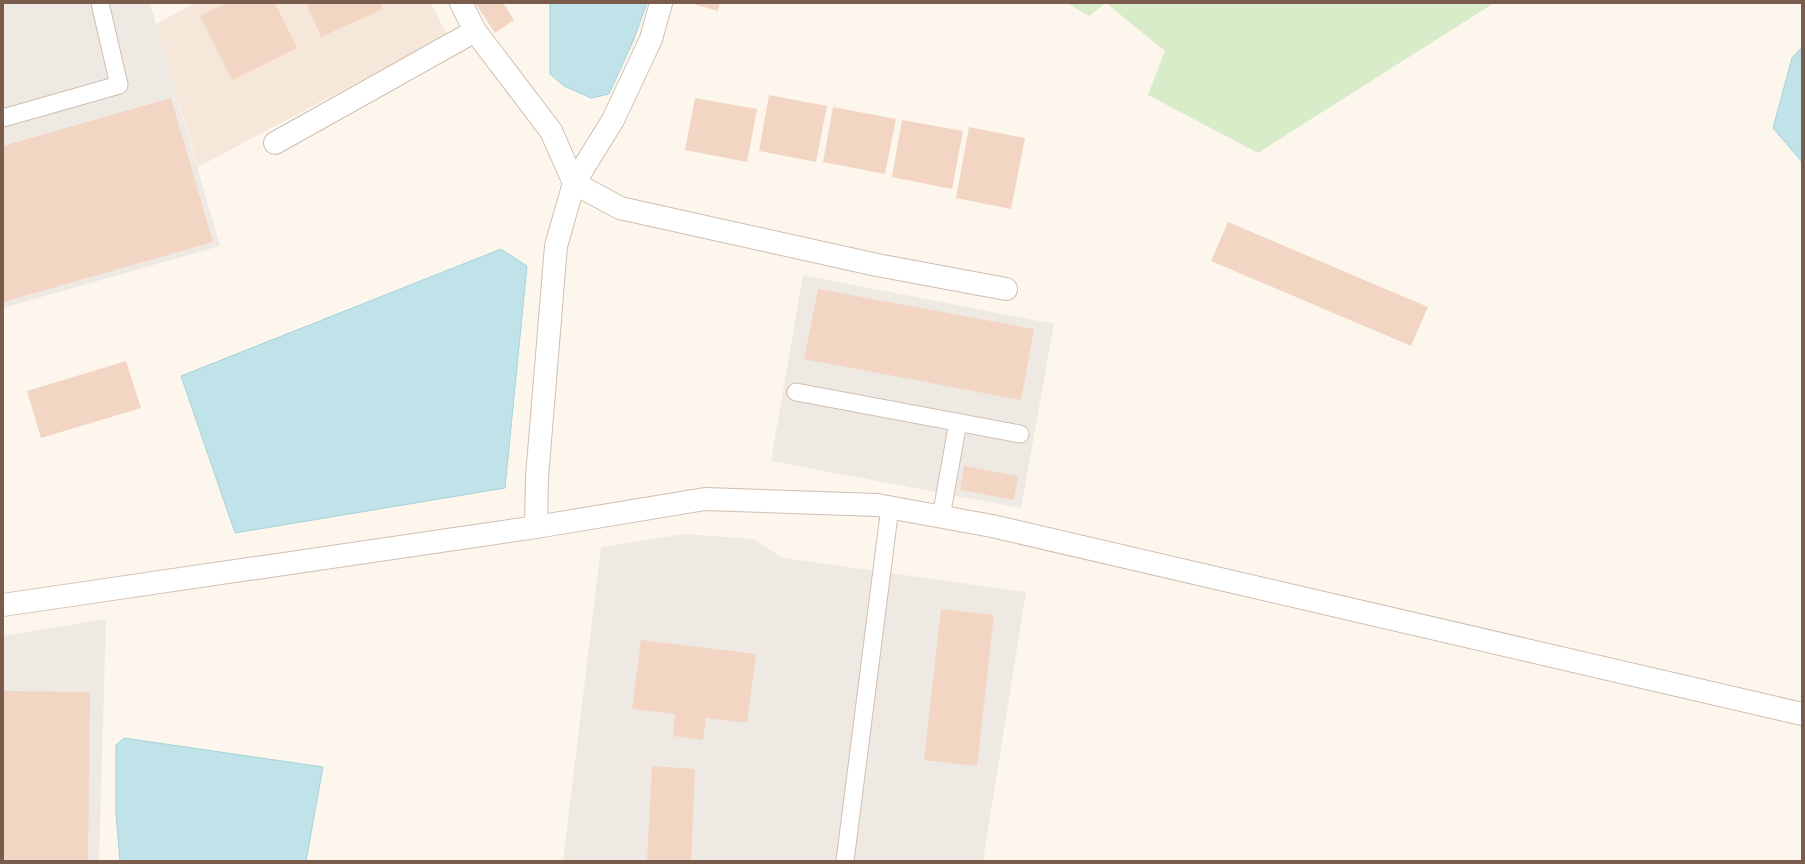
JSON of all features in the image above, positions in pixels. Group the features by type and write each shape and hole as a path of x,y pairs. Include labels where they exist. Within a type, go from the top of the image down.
{"street":[{"path":"460,3 475,32 551,131 574,183 620,208 876,265 1006,289"},
{"path":"536,527 537,477 556,246 574,183 612,120 651,39 661,3"},
{"path":"275,143 475,32"},
{"path":"3,604 536,527 705,499 877,505 992,526 1802,714"}],"lane":[{"path":"3,118 119,85 100,3"},
{"path":"796,392 1020,434"},
{"path":"941,517 958,422"},
{"path":"845,861 890,507"}],"shaded area":[{"path":"3,3 150,3 220,246 3,308"},
{"path":"195,3 431,3 447,35 198,167 156,24"},
{"path":"803,275 1054,324 1021,508 771,461"},
{"path":"685,534 753,539 783,558 1026,592 983,861 563,861 601,547"},
{"path":"106,619 99,861 3,861 3,636"}],"green space":[{"path":"1067,3 1106,3 1089,16"},
{"path":"1106,3 1494,3 1258,153 1148,95 1165,51"}],"water":[{"path":"550,3 647,3 634,39 609,94 591,98 564,86 550,74"},
{"path":"1802,47 1802,162 1773,128 1792,58"},
{"path":"501,249 527,266 505,488 235,533 181,376"},
{"path":"124,738 323,767 306,861 120,861 116,814 116,745"}],"building":[{"path":"226,3 275,3 297,48 232,80 200,16"},
{"path":"306,3 380,3 383,9 321,37"},
{"path":"475,3 503,3 514,20 495,33"},
{"path":"690,3 720,3 718,11"},
{"path":"769,95 827,106 816,162 759,151"},
{"path":"171,98 213,242 3,302 3,146"},
{"path":"695,98 757,109 747,162 685,150"},
{"path":"833,107 896,119 885,174 823,162"},
{"path":"902,120 963,131 952,189 892,177"},
{"path":"969,127 1025,138 1011,209 956,198"},
{"path":"1228,222 1428,307 1411,346 1211,261"},
{"path":"818,289 1034,329 1021,400 804,359"},
{"path":"126,361 141,408 41,438 27,391"},
{"path":"964,466 1018,476 1014,500 960,490"},
{"path":"941,609 994,615 977,766 924,760"},
{"path":"641,640 756,654 747,723 706,718 703,740 673,736 675,714 632,709"},
{"path":"3,691 90,692 88,861 3,861"},
{"path":"652,766 695,769 691,861 647,861"}]}
